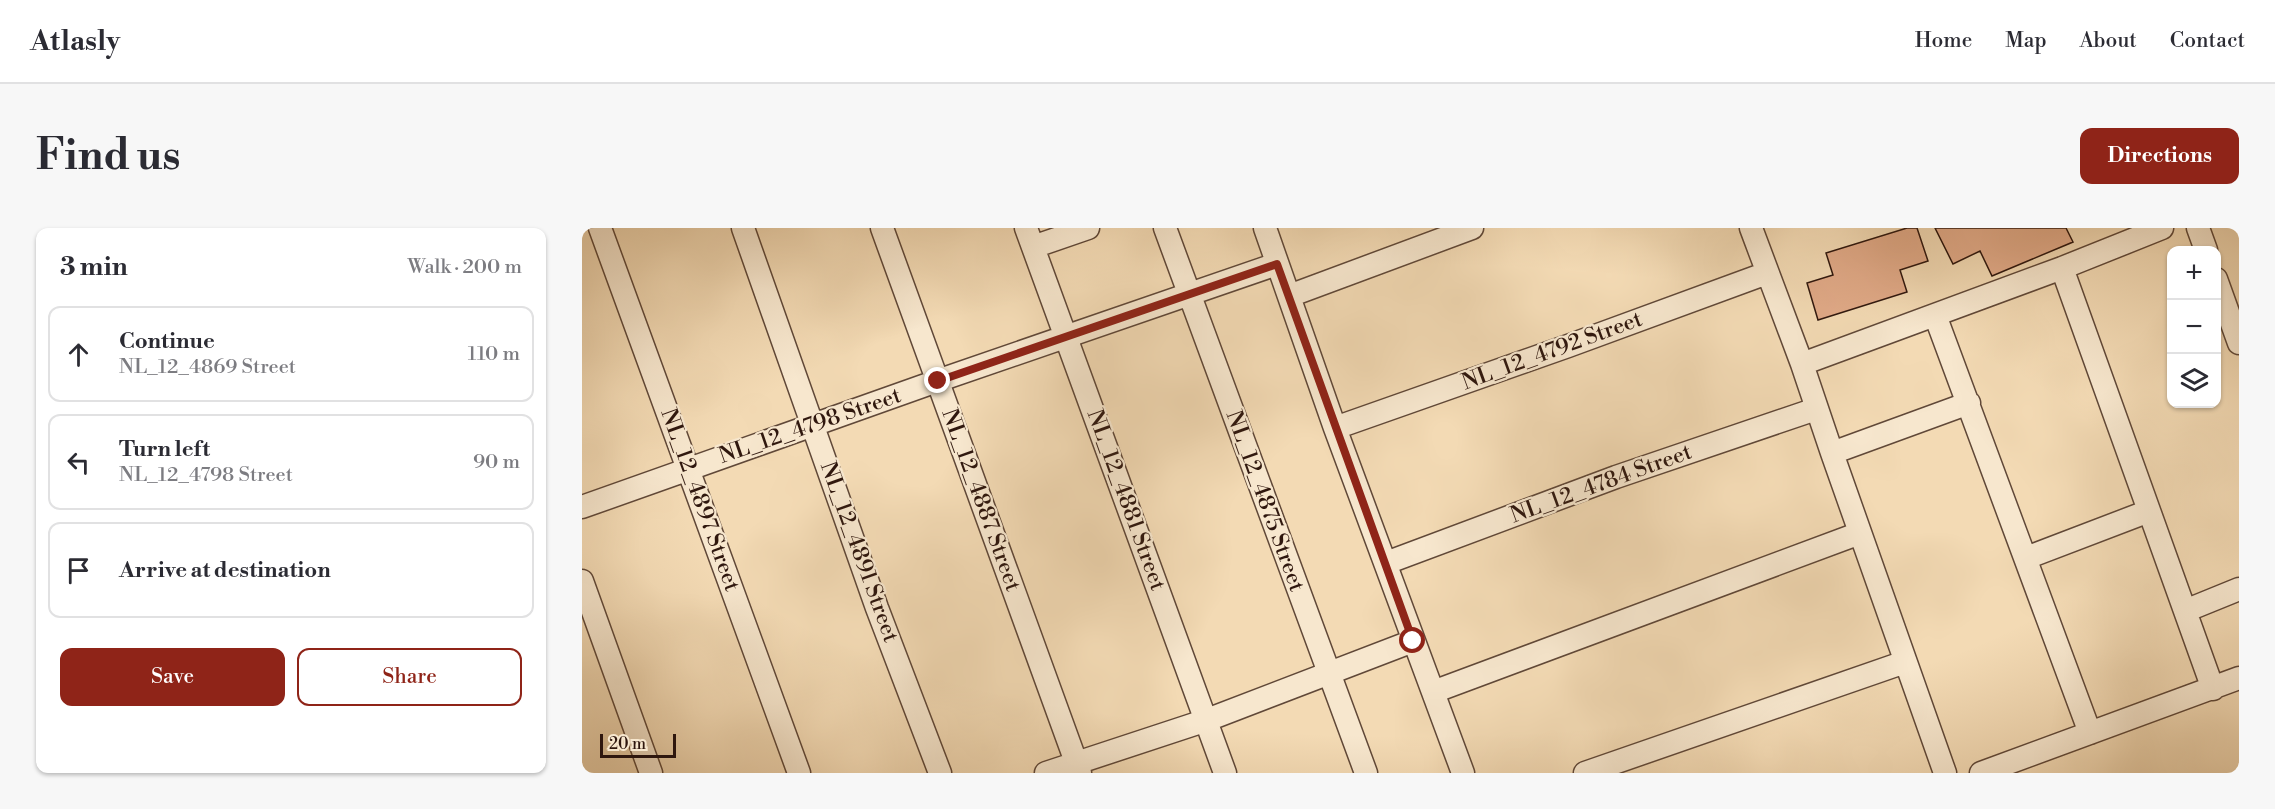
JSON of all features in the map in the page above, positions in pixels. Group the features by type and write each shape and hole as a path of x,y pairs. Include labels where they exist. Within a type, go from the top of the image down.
{"street":[{"name":"NL_12_4897 Street","path":"600,228 798,773"},
{"name":"NL_12_4891 Street","path":"743,228 877,608 940,773"},
{"name":"NL_12_4887 Street","path":"882,228 1078,767"},
{"path":"1029,238 1088,228"},
{"name":"NL_12_4875 Street","path":"1165,228 1366,773"},
{"path":"1265,228 1335,428 1463,773"},
{"path":"1289,296 1472,228"},
{"path":"1751,228 1802,364 1816,410 1945,773"},
{"path":"1802,364 2062,268 2162,228"},
{"path":"2198,228 2205,246"},
{"name":"NL_12_4881 Street","path":"1029,238 1226,773"},
{"name":"NL_12_4798 Street","path":"582,507 1277,264"},
{"path":"2062,268 2213,689"},
{"name":"NL_12_4792 Street","path":"1335,428 1767,273"},
{"path":"2221,291 2239,343"},
{"path":"1935,315 2090,734"},
{"path":"1832,453 1969,403"},
{"name":"NL_12_4784 Street","path":"1386,563 1616,477 1816,410"},
{"path":"2026,558 2149,511"},
{"path":"1433,692 1860,533"},
{"path":"582,581 651,773"},
{"path":"2185,611 2239,589"},
{"path":"1046,773 1078,767 1413,641"},
{"path":"1585,773 1905,662"},
{"path":"1981,773 2239,678"}],"building":[{"path":"1907,228 1917,228 1928,261 1900,270 1907,292 1818,320 1807,283 1833,275 1826,253"},
{"path":"1935,228 2066,228 2073,242 1992,276 1980,251 1953,264"}],"route":[{"path":"938,381 1277,264 1413,641"}]}
